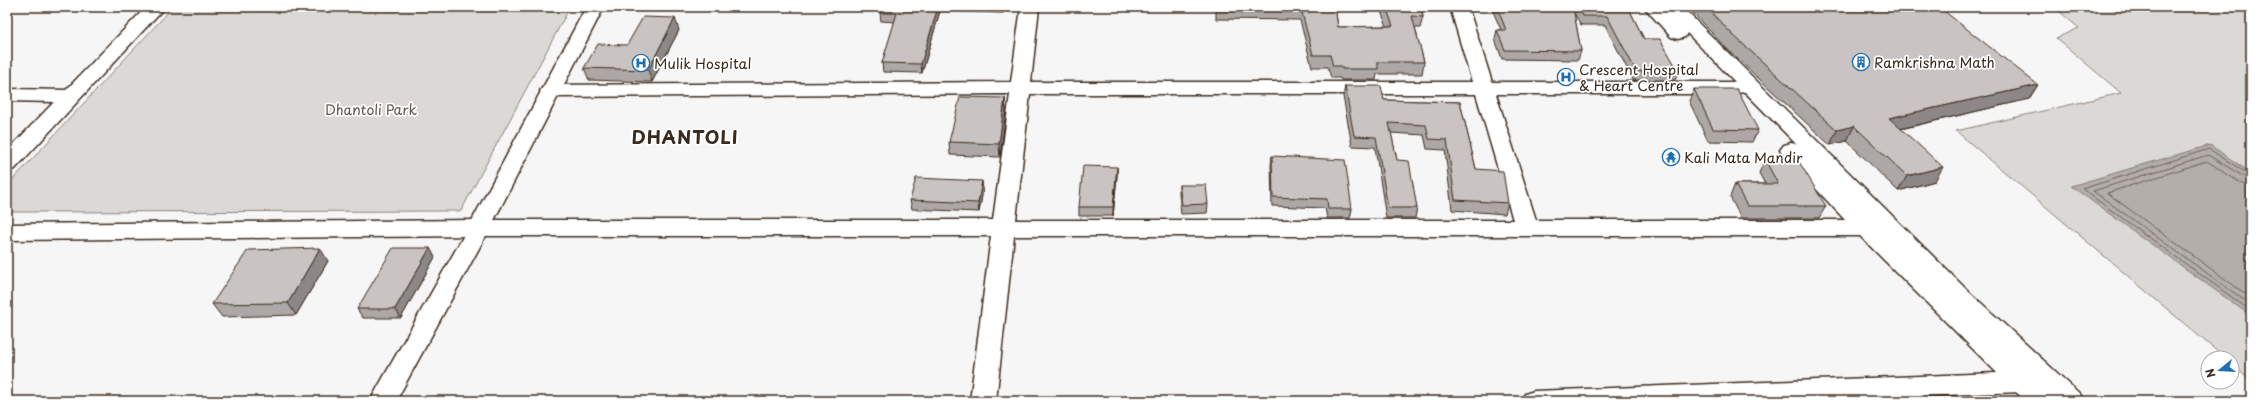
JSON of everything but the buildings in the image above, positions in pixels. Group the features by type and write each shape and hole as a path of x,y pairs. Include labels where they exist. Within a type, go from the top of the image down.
{"street":[{"path":"7,164 156,7"},
{"path":"383,401 478,228 595,7"},
{"path":"983,401 1030,7"},
{"path":"1458,7 1527,228"},
{"path":"1653,7 1740,87 1876,226 2041,401"},
{"path":"1672,7 1740,87"},
{"path":"550,91 1020,88 1740,87"},
{"path":"7,94 72,96"},
{"path":"7,232 478,228 1527,228 1876,226 1960,297 2071,401"},
{"path":"1534,401 2022,382"}],"green space":[{"name":"Dhantoli Park","path":"173,7 570,7 461,211 7,212 7,186"},
{"path":"2054,7 2251,7 2251,380 2240,371 2240,350 2216,350 1956,131 2121,93 2056,38 2079,28"}],"water":[{"path":"2210,145 2251,173 2251,316 2071,186"}],"place":[{"name":"Ramkrishna Math","path":"1861,62"},
{"name":"Mulik Hospital","path":"641,63"},
{"name":"Crescent Hospital & Heart Centre","path":"1566,77"},
{"name":"Kali Mata Mandir","path":"1671,157"}],"district":[{"name":"DHANTOLI","path":"685,136"}]}
